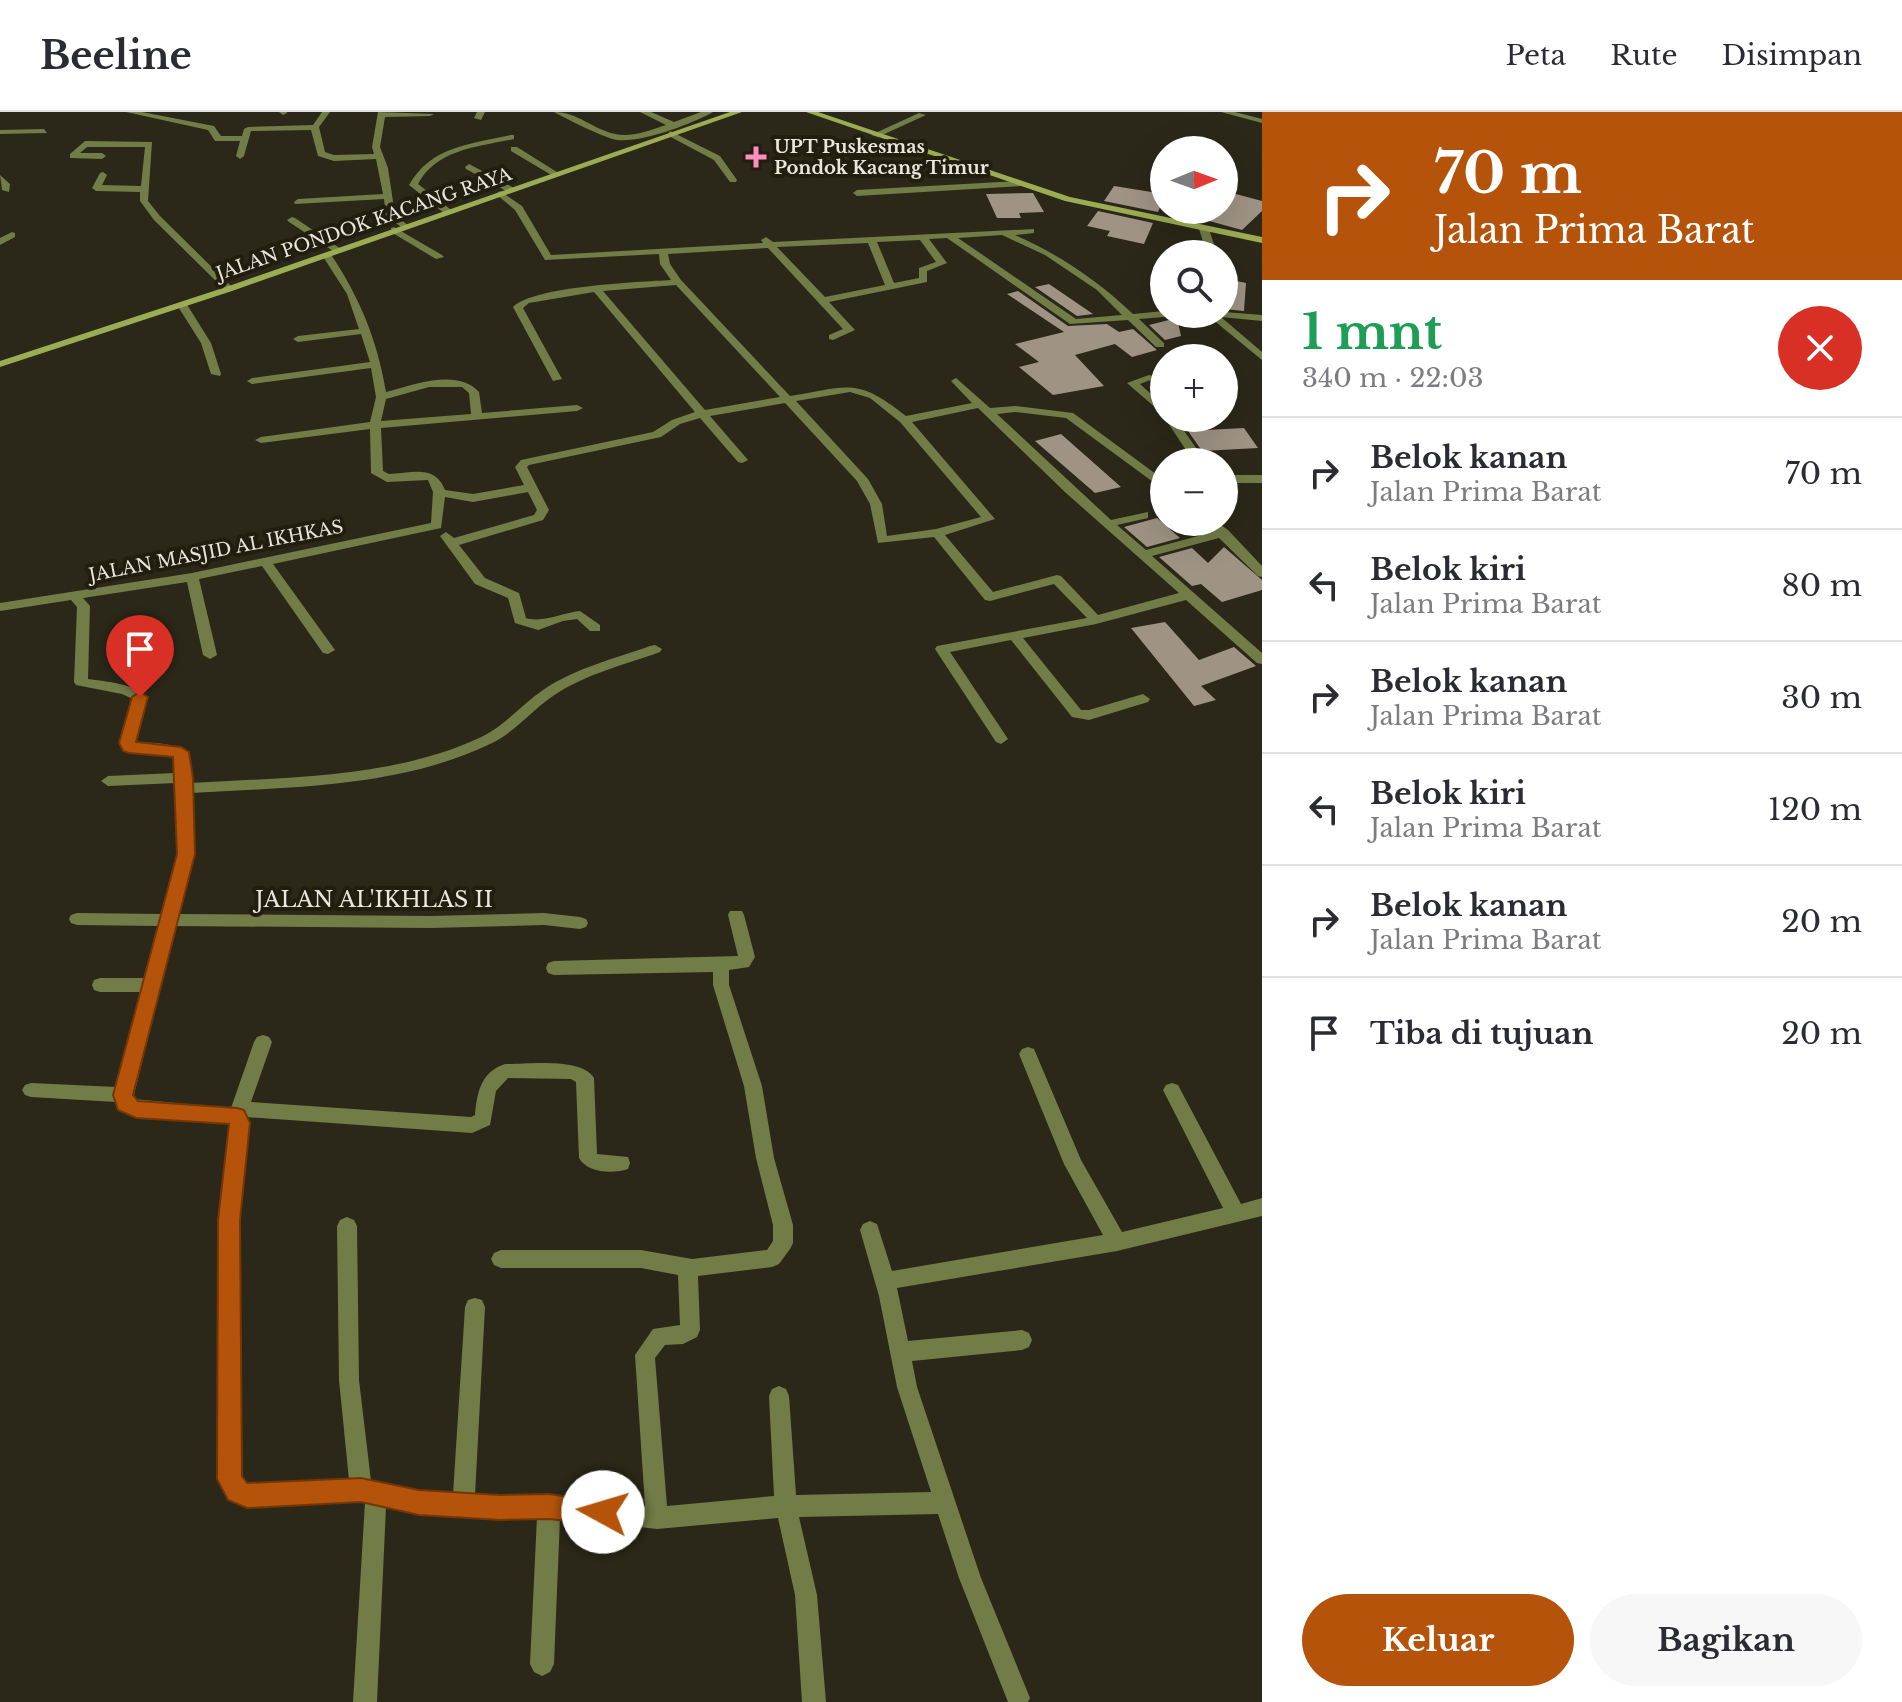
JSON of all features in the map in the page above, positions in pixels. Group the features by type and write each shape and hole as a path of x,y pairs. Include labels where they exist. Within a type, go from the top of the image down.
{"main road":[{"name":"JALAN PONDOK KACANG RAYA","path":"0,364 339,251 556,174 670,129 738,112"},
{"path":"810,112 1018,184 1262,240"}],"street":[{"path":"130,112 154,114 211,128 218,139 245,138"},
{"path":"207,112 221,112"},
{"path":"326,112 315,127 321,154 326,157 379,156"},
{"path":"558,112 583,118 613,138 622,139 670,129 709,112"},
{"path":"644,112 717,158 733,180"},
{"path":"1225,112 1262,121"},
{"path":"429,126 430,113 382,113 376,147 391,216 399,228 439,257"},
{"path":"143,125 154,114"},
{"path":"875,135 922,115"},
{"path":"240,156 246,130 315,127"},
{"path":"0,132 44,131"},
{"path":"124,142 133,134"},
{"path":"447,211 413,185 430,161 444,153 511,137"},
{"path":"102,156 73,156 81,145 149,144 144,201 157,218 229,289"},
{"path":"514,149 556,174"},
{"path":"469,167 506,192 548,258 663,251 675,253 768,242 951,237 1031,231"},
{"path":"103,175 96,188 146,189"},
{"path":"0,178 6,184 6,190"},
{"path":"857,193 1018,184"},
{"path":"298,202 387,196"},
{"path":"292,220 339,251"},
{"path":"1204,229 1208,240"},
{"path":"1004,233 1048,253 1078,272 1100,288 1128,318 1159,344"},
{"path":"0,242 12,235"},
{"path":"820,301 920,282 925,278 922,270 942,263 923,237"},
{"path":"951,237 1074,322 1150,316"},
{"path":"871,238 891,287"},
{"path":"768,242 850,330 833,337"},
{"path":"451,543 539,517 543,510 529,488 521,467 525,462 657,435 676,422 700,414 786,401 837,390 864,391 904,420 989,519 937,533 882,540 876,504 862,479 786,401 678,282 665,264 663,251"},
{"path":"327,255 352,294 376,364 381,397 375,425 377,473 387,478 431,476 440,493 437,525 480,581 514,596 520,620 538,626 561,617 580,615 595,628"},
{"path":"557,379 518,307 526,301 596,289 678,282"},
{"path":"596,289 742,460"},
{"path":"182,305 206,343 216,374"},
{"path":"1238,316 1262,318"},
{"path":"1230,328 1262,357"},
{"path":"298,339 364,331"},
{"path":"252,381 376,364"},
{"path":"1150,378 1132,383 1150,399"},
{"path":"956,381 1108,524 1262,660"},
{"path":"381,397 429,384 465,384 474,392 477,417"},
{"path":"261,440 375,425 577,408"},
{"path":"904,420 985,408 1069,415 1150,474"},
{"path":"1238,479 1262,479"},
{"path":"440,493 473,498 529,488"},
{"path":"1108,524 1144,515"},
{"name":"JALAN MASJID AL IKHKAS","path":"0,607 76,598 192,577 437,525"},
{"path":"937,533 990,597 1057,579 1096,620"},
{"path":"1143,555 1213,536"},
{"path":"1227,536 1262,573"},
{"path":"265,562 328,650"},
{"path":"192,577 210,655"},
{"path":"1001,739 942,649 1096,620 1188,595"},
{"path":"76,598 84,606 81,682 125,690 140,697 129,747 181,752 185,783 186,854 123,1095 125,1104 136,1109 472,1125 484,1120 488,1083 495,1076 505,1071 573,1072 585,1078 588,1158 594,1162 621,1163"},
{"path":"1014,635 1077,714 1089,715 1143,699"},
{"path":"108,781 185,783 341,778 422,762 487,740 551,691 586,673 655,649"},
{"path":"554,968 743,962 747,957 736,915"},
{"name":"JALAN AL'IKHLAS II","path":"77,919 430,922 544,919 580,923"},
{"path":"501,1259 641,1259 692,1268 772,1258 783,1243 783,1225 765,1158 753,1086 721,985 721,965"},
{"path":"100,985 152,985"},
{"path":"263,1042 240,1113 229,1220 229,1479 237,1492 247,1496 368,1491 419,1503 549,1506 657,1518 786,1506 946,1503"},
{"path":"1028,1054 1073,1164 1117,1242"},
{"path":"31,1090 123,1095"},
{"path":"1172,1090 1236,1213"},
{"path":"885,1281 1117,1242 1262,1207"},
{"path":"347,1226 349,1380 368,1491 365,1702"},
{"path":"870,1230 885,1281 907,1387 970,1578 1018,1698"},
{"path":"657,1518 645,1355 660,1336 690,1330 688,1275 692,1268"},
{"path":"463,1505 475,1307"},
{"path":"900,1352 1022,1340"},
{"path":"779,1396 786,1506 806,1595 814,1702"},
{"path":"542,1664 549,1506"}],"building":[{"path":"1114,186 1150,192 1150,210 1104,201"},
{"path":"1033,193 1044,212 1019,213 1021,218 997,218 986,194"},
{"path":"1238,195 1262,201 1262,211 1242,230 1220,224 1238,224"},
{"path":"1098,211 1153,224 1144,244 1107,236 1110,231 1087,226"},
{"path":"1238,281 1246,283 1244,311 1238,310"},
{"path":"1049,284 1093,314 1077,316 1035,287"},
{"path":"1018,291 1068,326 1107,324 1119,332 1133,329 1150,344 1150,352 1132,357 1115,344 1075,355 1104,386 1053,395 1019,367 1039,362 1015,344 1064,332 1007,294"},
{"path":"1152,328 1179,328 1181,336 1165,340"},
{"path":"1238,428 1244,428 1258,448 1200,448 1189,432 1238,432"},
{"path":"1061,434 1121,487 1095,493 1035,441"},
{"path":"1150,520 1150,536 1180,538 1147,547 1124,527"},
{"path":"1224,547 1262,580 1262,590 1222,602 1201,584 1192,586 1159,557 1192,548 1208,563"},
{"path":"1165,622 1199,660 1234,647 1256,666 1201,686 1216,700 1194,706 1131,628"}],"place":[{"name":"UPT Puskesmas Pondok Kacang Timur","path":"756,157"}],"route":[{"path":"140,697 127,743 135,748 181,752 185,778 186,854 123,1095 125,1104 136,1109 228,1115 237,1117 239,1123 229,1220 229,1479 237,1492 247,1496 361,1490 419,1503 500,1508 549,1506 603,1512"}]}
